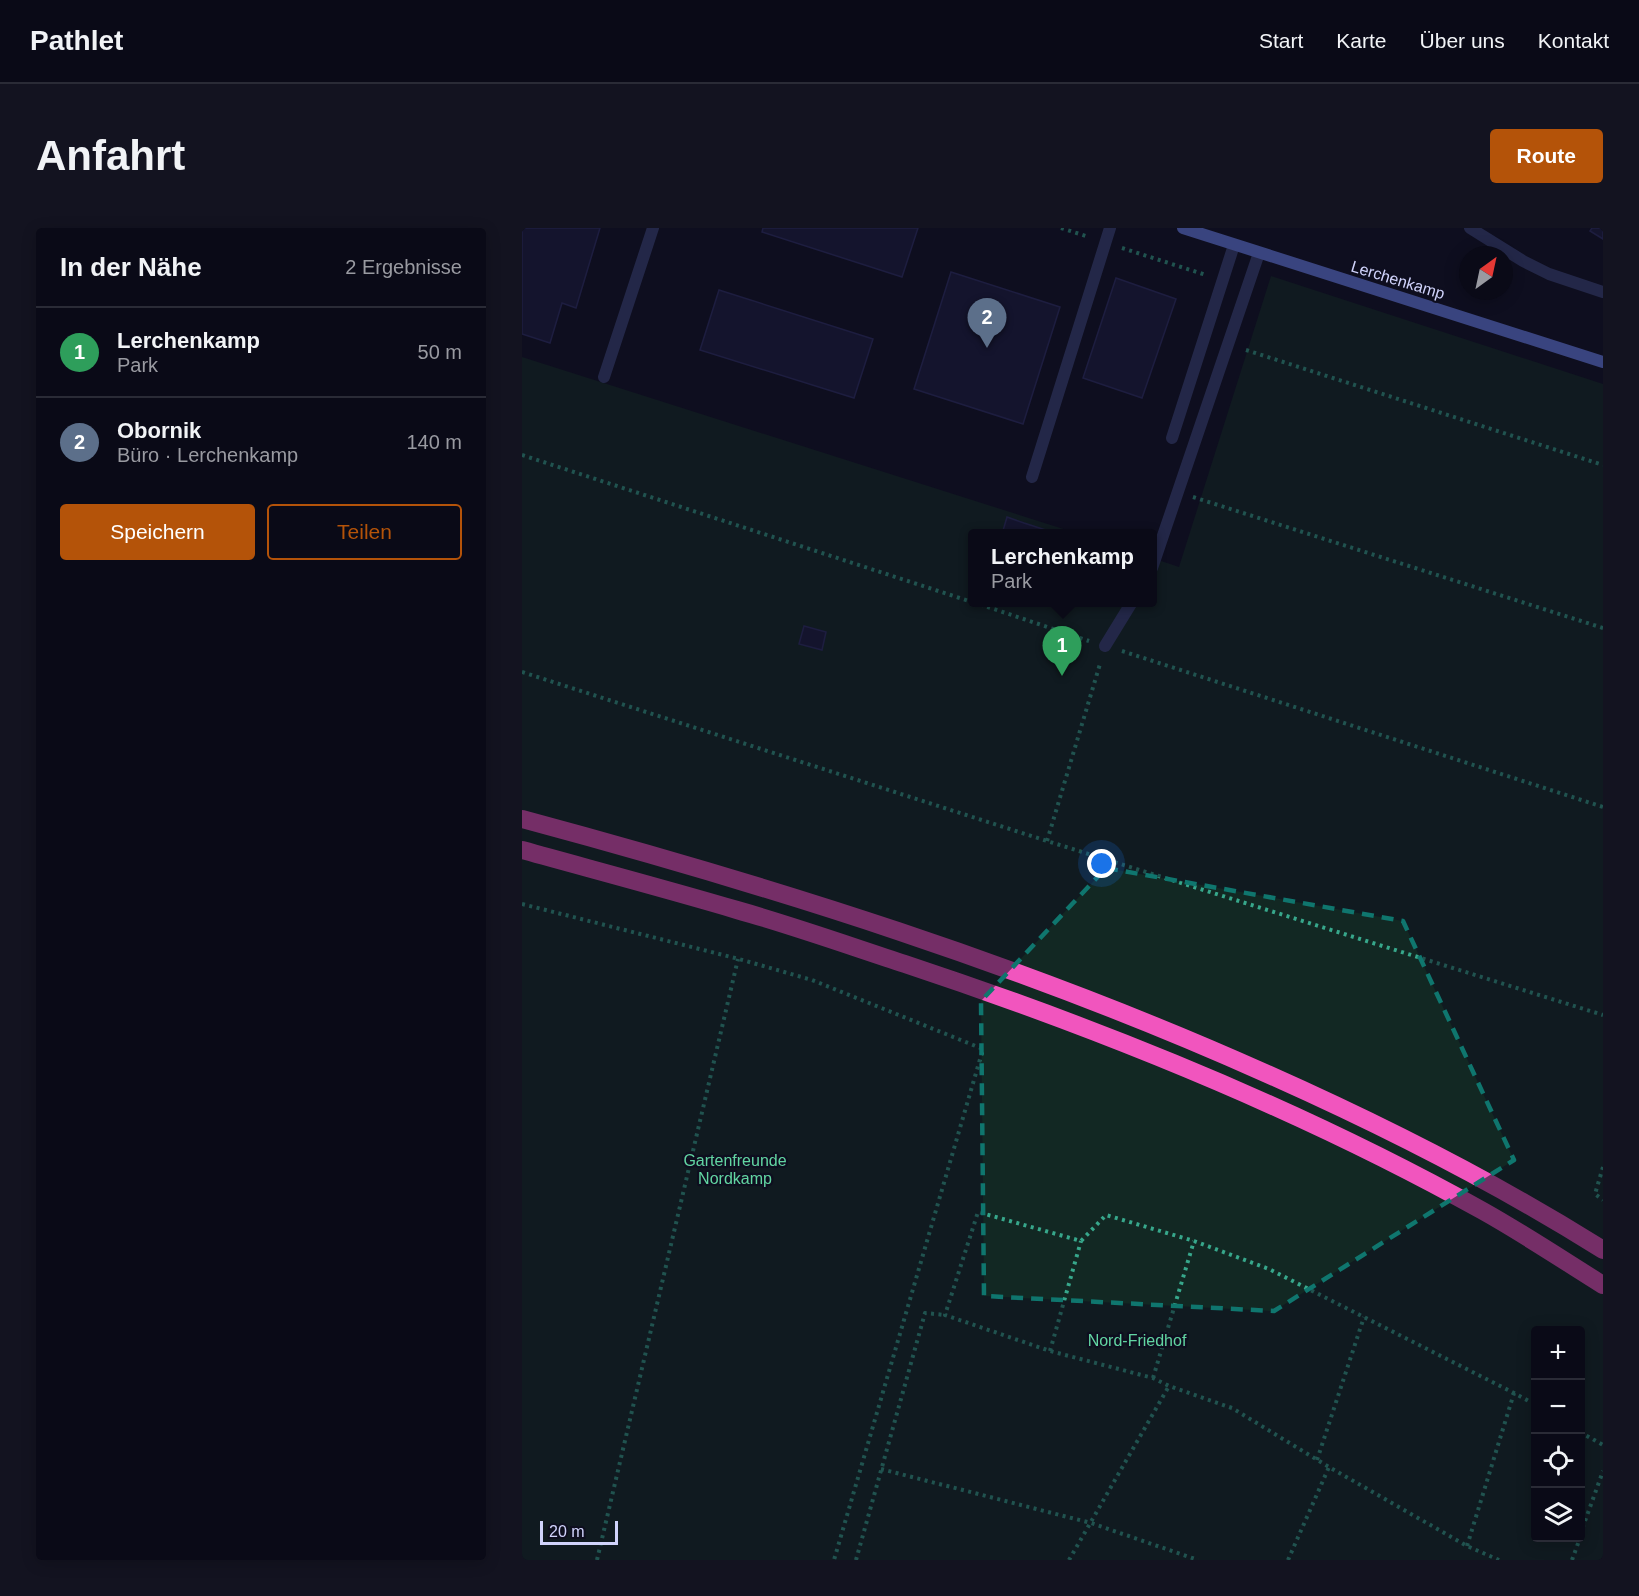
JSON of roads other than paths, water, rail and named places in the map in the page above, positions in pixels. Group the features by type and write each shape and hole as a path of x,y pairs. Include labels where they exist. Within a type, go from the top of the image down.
{"highway":[{"path":"522,819 622,846 849,915 977,957 1099,1002 1211,1048 1392,1132 1497,1186 1603,1250"},
{"path":"522,850 740,910 852,946 1078,1025 1193,1071 1361,1148 1439,1187 1485,1212 1603,1286"}],"street":[{"path":"604,377 653,228"},
{"path":"1032,477 1110,228"},
{"name":"Lerchenkamp","path":"1183,228 1603,362"},
{"path":"1470,228 1540,270 1603,292"},
{"path":"1172,438 1234,245"},
{"path":"1157,553 1259,253"},
{"path":"1105,646 1129,607"}],"place":[{"name":"Obornik","path":"987,348"},
{"name":"Lerchenkamp","path":"1062,676"}],"park label":[{"name":"Gartenfreunde Nordkamp","path":"735,1169"},
{"name":"Nord-Friedhof","path":"1137,1340"}]}
